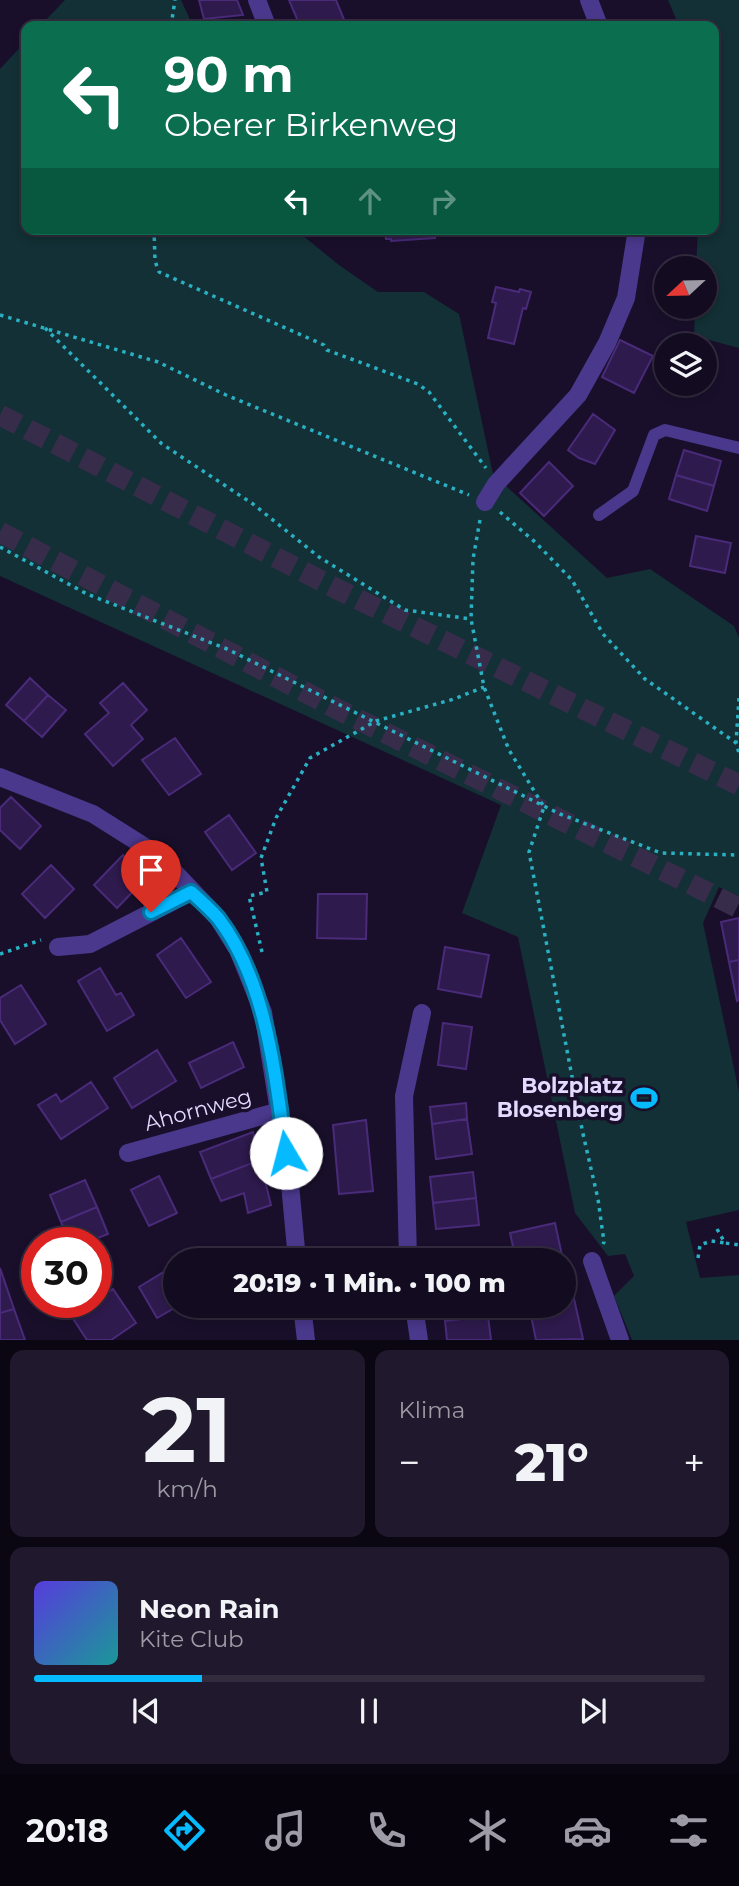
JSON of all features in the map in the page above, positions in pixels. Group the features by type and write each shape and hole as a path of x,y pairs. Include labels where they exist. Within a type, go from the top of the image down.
{"street":[{"path":"257,0 265,21"},
{"path":"589,0 597,21"},
{"path":"485,502 496,484 578,395 607,343 626,298 636,235"},
{"path":"0,776 93,814 158,855 218,918 238,950 263,1012 280,1111 296,1248"},
{"path":"58,947 90,944 191,892"},
{"path":"408,1248 404,1096 422,1013"},
{"name":"Ahornweg","path":"128,1153 280,1111"},
{"path":"592,1261 620,1340"},
{"path":"303,1318 306,1340"},
{"path":"416,1318 419,1340"}],"lane":[{"path":"599,515 633,491 654,435 665,430 739,448"}],"path":[{"path":"172,21 175,0"},
{"path":"154,235 155,261 159,272 324,345 327,350 399,376 429,392 496,484"},
{"path":"0,315 158,362 226,395 496,508 535,542 572,580 603,634 645,679 738,744"},
{"path":"43,326 162,444 253,504 318,557 405,610 471,619"},
{"path":"485,502 473,559 471,619 484,687 509,750 544,807 529,852 598,1199 604,1242 592,1261"},
{"path":"0,547 87,594 228,649 544,807 661,853 739,855"},
{"path":"249,896 267,892 261,858 276,818 310,758 376,721 454,699 484,687"},
{"path":"739,698 739,753"},
{"path":"0,954 47,938 58,947"},
{"path":"717,1229 725,1243"},
{"path":"698,1258 699,1245 711,1241 739,1245"}],"green space":[{"path":"65,0 181,0 191,21 45,21"},
{"path":"668,0 739,0 739,348 717,342 717,333 694,333 695,319 718,318 718,256 697,256 698,235 719,235 719,21 677,21"},
{"path":"21,46 21,235 302,235 378,292 424,292 459,314 493,474 607,578 650,569 734,626 739,638 739,896 719,887 703,923 739,1092 739,1210 686,1222 700,1278 739,1275 739,1340 632,1340 614,1296 634,1276 625,1254 608,1256 575,1213 518,937 462,913 501,805 0,576 0,69"}],"building":[{"path":"199,0 237,0 243,15 204,19"},
{"path":"289,0 336,0 345,21 298,21"},
{"path":"386,235 435,235 435,238 391,241 386,239"},
{"path":"496,287 531,292 526,309 523,308 514,344 488,338 496,303 492,302"},
{"path":"620,340 653,356 634,393 602,377"},
{"path":"593,414 615,430 595,464 568,450"},
{"path":"684,450 721,461 714,486 676,475"},
{"path":"549,462 573,486 544,516 520,493"},
{"path":"676,475 714,486 707,511 669,499"},
{"path":"696,536 731,543 725,573 690,566"},
{"path":"30,678 48,695 24,721 6,705"},
{"path":"123,683 147,710 131,725 143,739 113,766 85,734 109,713 100,703"},
{"path":"48,695 66,710 42,737 24,721"},
{"path":"175,738 201,774 169,795 142,760"},
{"path":"11,797 41,826 20,849 0,830 0,808"},
{"path":"229,815 256,853 232,870 205,832"},
{"path":"123,855 146,878 117,908 94,885"},
{"path":"51,865 74,889 45,918 22,894"},
{"path":"318,894 367,894 366,939 317,938"},
{"path":"739,918 739,960 729,962 721,922"},
{"path":"181,938 211,982 186,998 157,955"},
{"path":"445,947 489,955 481,997 438,989"},
{"path":"739,960 739,1000 737,1001 729,962"},
{"path":"100,968 116,995 121,993 134,1015 107,1031 78,981"},
{"path":"21,985 46,1024 15,1044 0,1020 0,998"},
{"path":"443,1023 472,1027 466,1069 438,1065"},
{"path":"233,1042 244,1067 201,1088 189,1063"},
{"path":"157,1050 176,1081 132,1108 114,1078"},
{"path":"91,1082 108,1108 61,1139 38,1105 56,1094 61,1102"},
{"path":"466,1103 467,1119 432,1124 430,1107"},
{"path":"467,1119 472,1154 436,1159 432,1124"},
{"path":"366,1120 373,1191 339,1194 333,1125"},
{"path":"253,1132 260,1160 211,1179 200,1152"},
{"path":"260,1160 271,1205 248,1213 244,1193 221,1201 211,1179"},
{"path":"473,1172 476,1198 433,1203 430,1177"},
{"path":"159,1176 177,1213 149,1226 131,1190"},
{"path":"85,1180 97,1207 61,1222 50,1195"},
{"path":"476,1198 479,1225 436,1229 433,1203"},
{"path":"97,1207 105,1227 63,1227 61,1222"},
{"path":"555,1223 560,1248 513,1248 510,1233"},
{"path":"0,1268 14,1309 0,1313"},
{"path":"163,1272 163,1315 157,1318 139,1287"},
{"path":"112,1290 136,1323 111,1340 87,1340 73,1318 112,1318"},
{"path":"576,1308 583,1339 536,1340 531,1318 576,1318"},
{"path":"14,1309 25,1340 0,1340 0,1313"},
{"path":"488,1318 491,1340 447,1340 445,1321"}],"tunnel":[{"path":"0,415 337,589 739,785"},
{"path":"0,532 337,709 739,908"}],"place":[{"name":"Bolzplatz Blosenberg","path":"644,1098"}],"route":[{"path":"151,912 191,892 218,918 238,950 263,1012 286,1153"}]}
